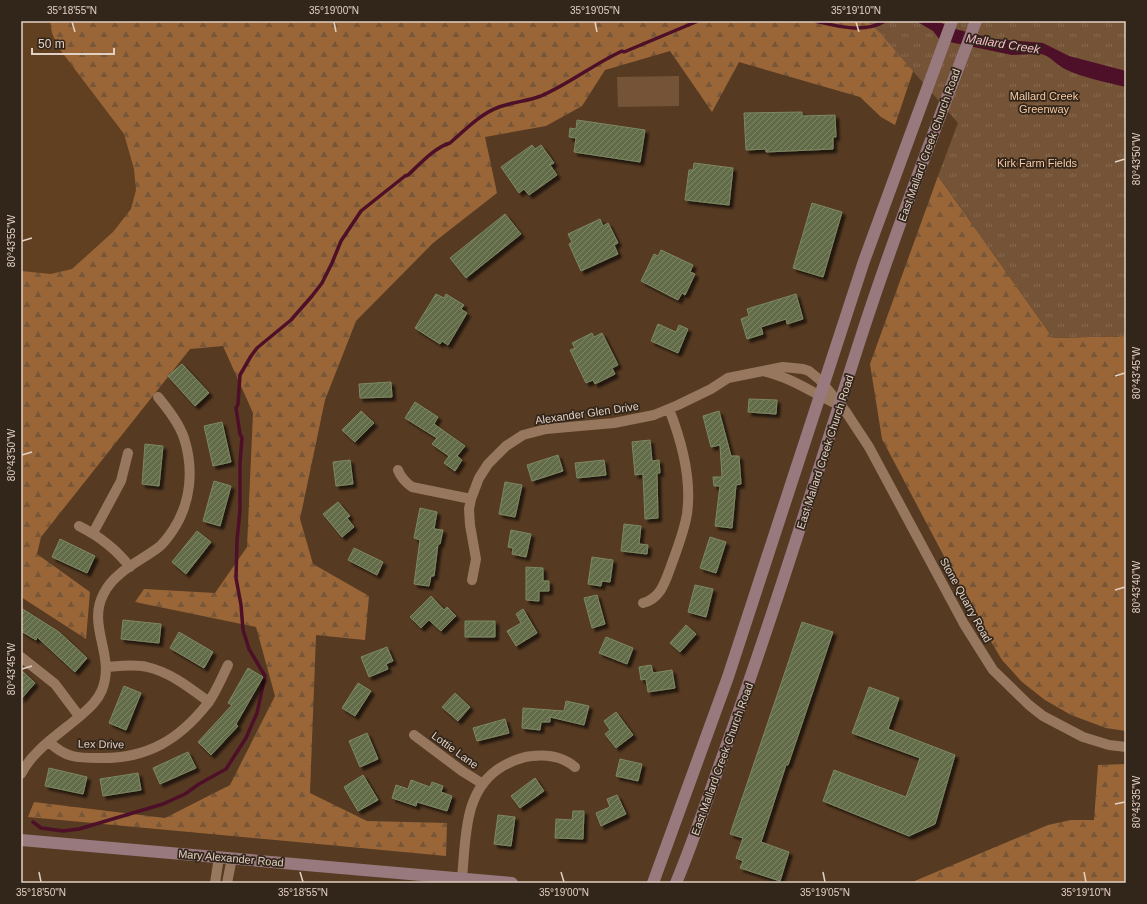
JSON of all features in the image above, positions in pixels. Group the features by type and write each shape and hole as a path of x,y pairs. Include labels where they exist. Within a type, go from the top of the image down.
{"main road":[{"name":"East Mallard Creek Church Road","path":"653,883 728,676 864,261 952,21"},
{"name":"East Mallard Creek Church Road","path":"676,883 756,662 839,405 894,242 976,21"},
{"name":"Mary Alexander Road","path":"21,840 512,883"}],"street":[{"name":"Alexander Glen Drive","path":"472,580 476,559 470,525 469,509 471,499 479,478 488,464 503,448 523,435 546,429 614,423 635,419 669,409 711,389 728,378 783,367 803,369 815,375 839,405"},
{"name":"Alexander Glen Drive","path":"763,371 785,378 839,405"},
{"name":"Lex Drive","path":"21,774 32,757 90,708 100,696 105,681 106,659 98,628 97,612 99,604 109,585 118,576 161,546 168,538 182,514 188,498 190,479 189,461 184,437 180,427 168,408 158,397"},
{"name":"Stone Quarry Road","path":"839,405 854,423 869,447 964,624 993,670 1029,705 1043,716 1083,737 1109,745 1126,747"},
{"path":"643,603 655,597 664,586 682,535 687,514 688,482 685,457 678,432 669,409"},
{"path":"93,533 121,481 128,453"},
{"path":"398,470 400,476 405,482 412,486 471,499"},
{"path":"79,526 93,533 119,554 130,567"},
{"path":"21,657 55,684 80,716"},
{"name":"Lex Drive","path":"49,742 68,755 82,758 114,758 132,756 149,750 167,742 182,731 209,702 228,665"},
{"path":"106,667 137,666 153,669 176,679 209,702"},
{"name":"Lottie Lane","path":"414,735 462,771 483,784"},
{"path":"462,878 470,809 475,796 483,784 499,768 512,761 527,756 543,755 561,758 575,767"},
{"path":"215,883 219,857"},
{"path":"227,883 232,858"}],"shaded area":[{"path":"21,21 97,21 190,349 41,537 21,568"}],"green space":[{"path":"50,21 930,21 895,125 881,117 860,97 739,62 712,112 670,51 605,70 582,106 546,126 485,137 497,193 433,243 356,321 325,400 300,519 313,564 369,596 365,640 316,635 310,793 367,821 447,823 446,856 28,817 34,802 165,818 230,785 275,696 256,627 135,602 144,589 215,593 247,547 253,413 223,346 190,349 41,537 37,554 90,592 86,639 21,597 21,271 51,274 72,269 113,232 131,209 136,190 134,169 124,134 58,47 52,33"},
{"name":"Mallard Creek Greenway","path":"867,21 1126,21 1126,336 1053,338 938,176 958,123 879,32"},
{"path":"679,76 679,106 618,107 617,77"},
{"path":"938,176 1053,338 1126,336 1126,731 1106,728 1071,715 1045,700 1022,682 1002,660 973,611 882,439 870,364"},
{"path":"1126,764 1126,883 910,883 1048,825 1071,820 1094,820 1098,765"}],"water":[{"name":"Mallard Creek","path":"916,21 937,21 955,29 995,39 1043,43 1069,56 1126,71 1126,87 1095,80 1072,72 1045,55 1012,55 940,40 933,31"}],"building":[{"path":"802,112 802,116 835,115 836,137 833,137 833,149 766,152 766,149 746,150 744,113"},
{"path":"577,120 645,130 640,162 574,152 576,138 569,137 570,128 576,129"},
{"path":"532,145 535,149 541,145 554,163 550,165 557,175 529,195 524,189 519,193 501,167"},
{"path":"694,163 733,168 729,205 685,200 689,170 693,170"},
{"path":"812,203 842,212 823,277 793,268"},
{"path":"505,214 521,234 466,278 450,258"},
{"path":"600,219 603,226 608,223 618,243 614,245 618,254 581,271 569,244 572,242 568,234"},
{"path":"661,250 693,265 690,272 695,274 685,295 682,293 678,300 641,281 654,254 658,256"},
{"path":"436,294 444,298 446,294 464,305 461,309 467,313 448,345 442,341 440,344 415,328"},
{"path":"796,294 803,319 787,324 786,319 761,327 763,334 747,339 741,319 749,316 747,309"},
{"path":"658,324 676,332 679,325 688,329 678,353 651,341"},
{"path":"592,333 594,337 602,333 618,365 612,368 615,374 595,384 593,380 586,383 570,350 575,348 572,343"},
{"path":"182,364 209,393 195,406 168,376"},
{"path":"391,382 392,397 360,398 359,384"},
{"path":"749,399 777,400 776,414 748,412"},
{"path":"415,402 438,417 434,424 465,446 457,456 462,460 455,471 444,463 449,456 432,444 437,438 405,418"},
{"path":"361,411 374,423 355,442 342,430"},
{"path":"719,411 731,456 739,456 741,484 736,485 732,528 715,526 720,486 714,486 713,477 722,477 720,445 711,447 703,416"},
{"path":"222,422 231,462 213,466 204,426"},
{"path":"650,440 652,461 659,460 660,473 657,473 658,518 645,519 643,474 635,475 632,442"},
{"path":"145,444 163,446 159,486 142,484"},
{"path":"558,455 563,471 532,481 527,465"},
{"path":"350,460 353,484 336,486 333,462"},
{"path":"604,460 606,475 577,478 575,463"},
{"path":"214,481 231,486 220,526 203,521"},
{"path":"505,482 522,485 515,517 499,514"},
{"path":"338,502 350,516 347,518 354,527 342,537 323,514"},
{"path":"420,508 437,512 434,529 443,530 440,544 438,544 434,576 431,576 429,586 414,584 420,540 414,538"},
{"path":"624,524 641,526 639,544 648,545 647,554 621,551"},
{"path":"511,530 531,534 526,557 512,554 513,548 508,547"},
{"path":"197,531 211,542 186,574 172,562"},
{"path":"710,537 726,542 716,573 700,568"},
{"path":"60,539 95,556 87,573 52,557"},
{"path":"354,548 383,562 377,575 348,560"},
{"path":"592,557 613,560 610,582 602,581 601,586 588,584"},
{"path":"526,567 543,568 543,581 549,581 549,591 539,591 539,601 526,600"},
{"path":"695,585 713,589 706,617 688,612"},
{"path":"597,595 605,624 592,628 584,598"},
{"path":"431,596 444,610 447,607 456,616 441,631 429,620 421,628 410,617"},
{"path":"21,608 59,632 87,658 75,672 37,637 36,640 21,631"},
{"path":"523,609 537,633 516,646 507,631 521,623 516,614"},
{"path":"123,620 161,624 159,643 121,639"},
{"path":"465,621 495,621 495,637 465,637"},
{"path":"802,622 833,632 788,765 786,765 761,842 789,852 780,881 740,868 743,861 736,858 743,838 730,834"},
{"path":"686,625 696,634 680,652 670,643"},
{"path":"179,632 213,652 204,668 170,648"},
{"path":"606,637 633,648 627,664 599,653"},
{"path":"387,647 393,661 386,664 388,669 369,677 361,657"},
{"path":"651,665 653,673 672,670 675,688 648,692 646,679 641,680 639,667"},
{"path":"248,668 263,677 236,724 238,726 211,755 198,742 232,705 228,703"},
{"path":"21,670 35,683 21,699"},
{"path":"358,683 371,691 355,716 342,708"},
{"path":"124,686 141,693 126,730 109,723"},
{"path":"869,687 899,698 888,729 955,755 935,824 909,836 823,801 834,770 906,797 920,758 852,733"},
{"path":"455,693 470,707 458,721 442,707"},
{"path":"566,701 589,706 584,725 550,717 550,722 541,722 540,730 522,728 523,708 564,711"},
{"path":"616,712 633,735 616,748 605,734 610,730 604,721"},
{"path":"505,719 509,733 477,741 473,728"},
{"path":"367,733 378,759 360,767 349,741"},
{"path":"188,752 196,768 160,784 153,768"},
{"path":"620,759 642,764 638,781 616,776"},
{"path":"49,768 87,777 83,794 45,786"},
{"path":"138,773 141,790 103,796 100,779"},
{"path":"363,775 378,800 358,811 344,787"},
{"path":"535,778 544,791 520,808 511,796"},
{"path":"411,780 430,787 432,782 443,786 441,792 452,796 447,811 417,802 416,806 392,798 396,785 408,789"},
{"path":"617,795 626,814 601,826 596,813 610,807 607,799"},
{"path":"573,811 584,811 583,839 555,838 556,819 572,820"},
{"path":"498,815 515,817 511,846 494,844"}],"waterway":[{"path":"33,822 41,828 63,831 79,829 163,804 185,794 199,784 226,769 246,738 257,713 265,676 249,649 243,630 241,605 236,578 242,438 236,408 238,404 240,375 257,348 291,320 322,283 341,241 361,211 408,175 433,152 450,143 473,123 492,110 504,105 541,96 562,86 622,51 624,52 698,21"},
{"path":"815,21 850,28 868,27 885,21"}],"park label":[{"name":"Kirk Farm Fields","path":"1037,163"}]}
